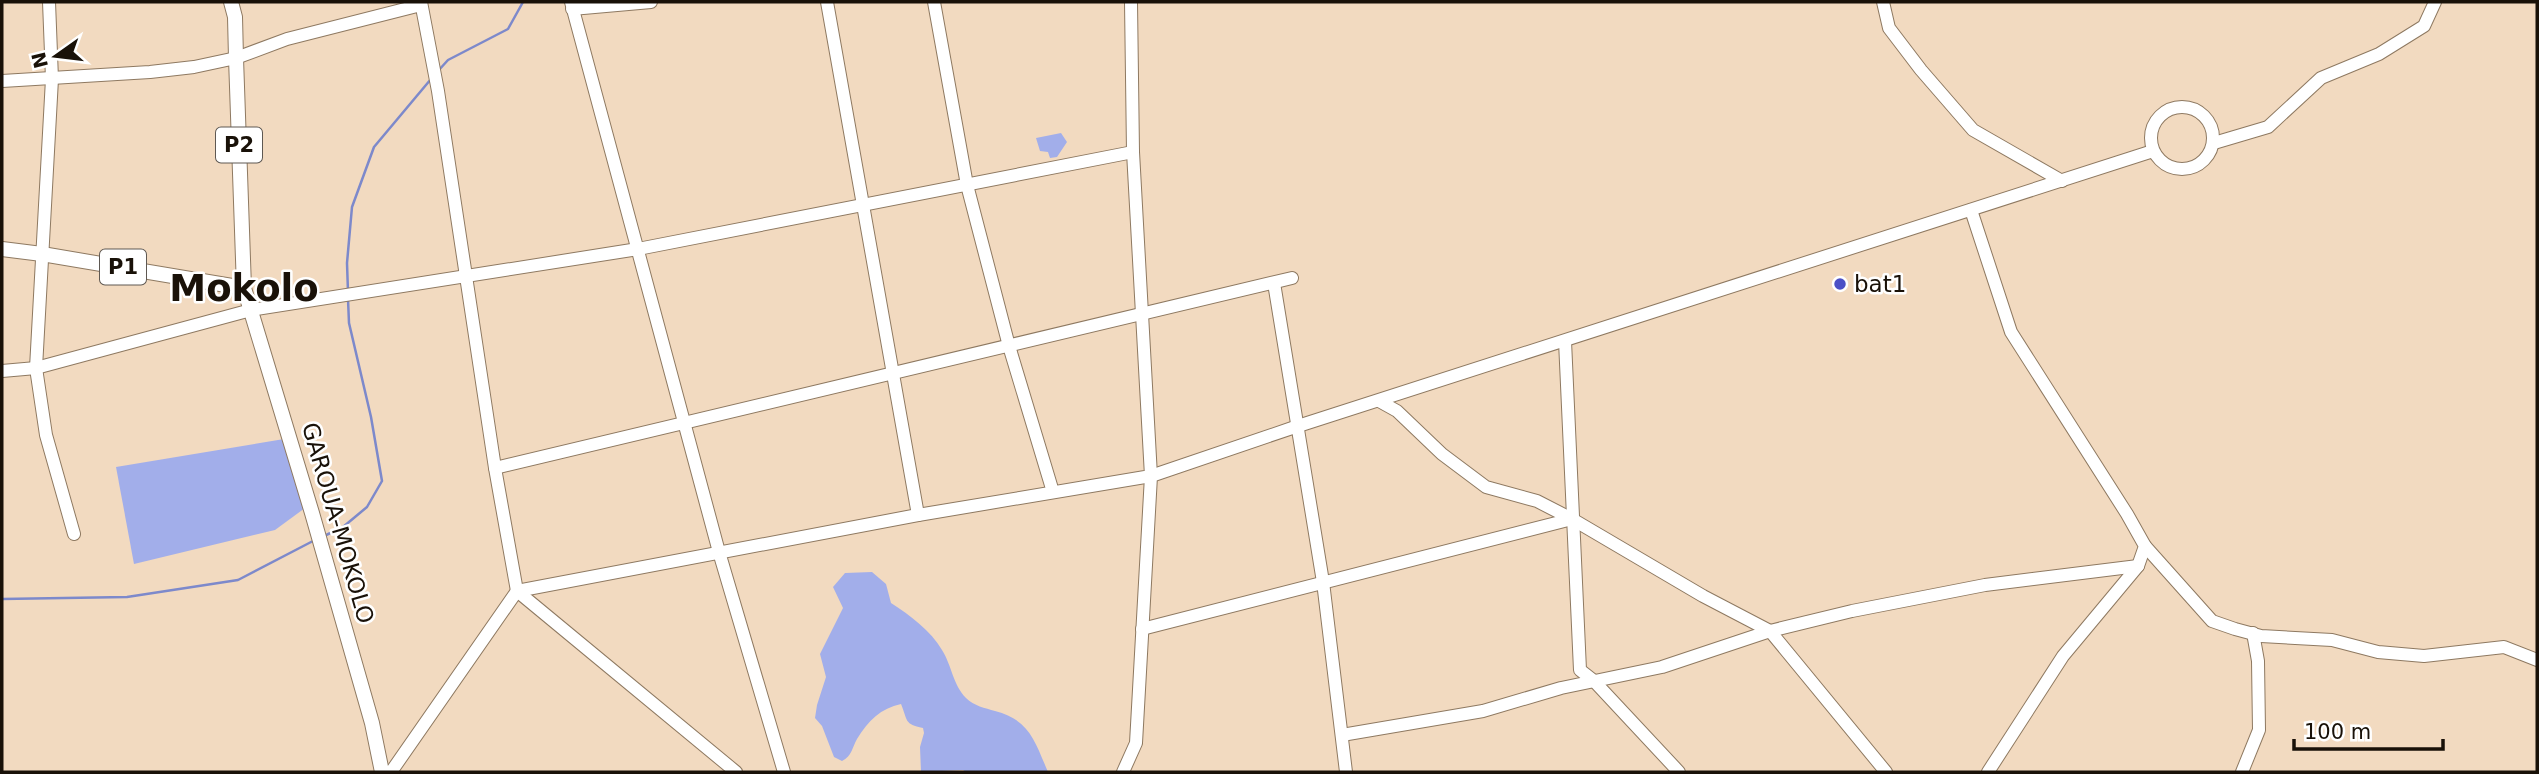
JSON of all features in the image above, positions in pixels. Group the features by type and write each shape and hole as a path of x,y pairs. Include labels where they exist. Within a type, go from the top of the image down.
{"main road":[{"name":"P2","path":"231,2 236,58 244,288"},
{"name":"P1","path":"2,249 244,288"},
{"name":"GAROUA-MOKOLO","path":"244,288 312,513 372,723 383,772"}],"street":[{"path":"49,2 52,79 36,368 46,435 74,534"},
{"path":"650,2 571,5 719,552 784,772"},
{"path":"827,2 918,515"},
{"path":"934,2 967,185 1009,346 1053,492"},
{"path":"1123,772 1136,743 1151,476 1133,152 1130,2"},
{"path":"1883,2 1889,28 1973,130 2062,181"},
{"path":"2214,143 2268,127 2321,78 2379,54 2424,26 2435,2"},
{"path":"2,81 194,67 236,58 287,39 421,4 438,91 495,468 517,591 736,772"},
{"path":"2175,107 2187,107 2199,111 2208,119 2214,143 2201,164 2178,170 2166,166 2153,151 2151,134 2155,122 2163,113 2175,107"},
{"path":"391,772 517,591 918,515 1151,476 1298,426 2153,151"},
{"path":"2,371 36,368 251,310 638,249 1133,152"},
{"path":"1971,210 2011,332 2145,546 2212,621 2253,633 2332,640 2378,652 2424,656 2504,647 2537,660"},
{"path":"495,468 1292,278"},
{"path":"1274,283 1323,582 1346,772"},
{"path":"1565,341 1580,670 1594,681 1679,772"},
{"path":"1379,401 1397,411 1442,454 1486,487 1537,501 1770,631 1886,772"},
{"path":"1142,629 1572,519"},
{"path":"1988,772 2063,656 2138,566 2145,546"},
{"path":"1342,735 1483,711 1561,688 1662,667 1770,631 1852,611 1985,585 2138,566"},
{"path":"2242,772 2259,730 2258,661 2253,633"}],"shaded area":[{"path":"1061,133 1067,142 1057,157 1050,158 1048,152 1040,151 1036,138"},
{"path":"284,439 305,508 275,530 134,564 116,467"},
{"path":"872,572 886,584 891,603 932,636 966,698 976,705 1007,715 1024,726 1035,742 1048,772 921,772 920,747 923,728 910,723 901,704 881,712 870,721 845,759 842,761 834,757 822,726 815,718 826,677 820,654 843,608 833,587 845,573"}],"waterway":[{"path":"438,71 448,60 508,29 523,2"},
{"path":"348,292 347,263 352,207 374,147 431,79"},
{"path":"322,537 343,527 367,507 382,481 371,417 349,323 348,299"},
{"path":"2,599 127,597 238,580 313,541"}],"place":[{"name":"bat1","path":"1840,284"}],"district":[{"name":"Mokolo","path":"244,288"}]}
